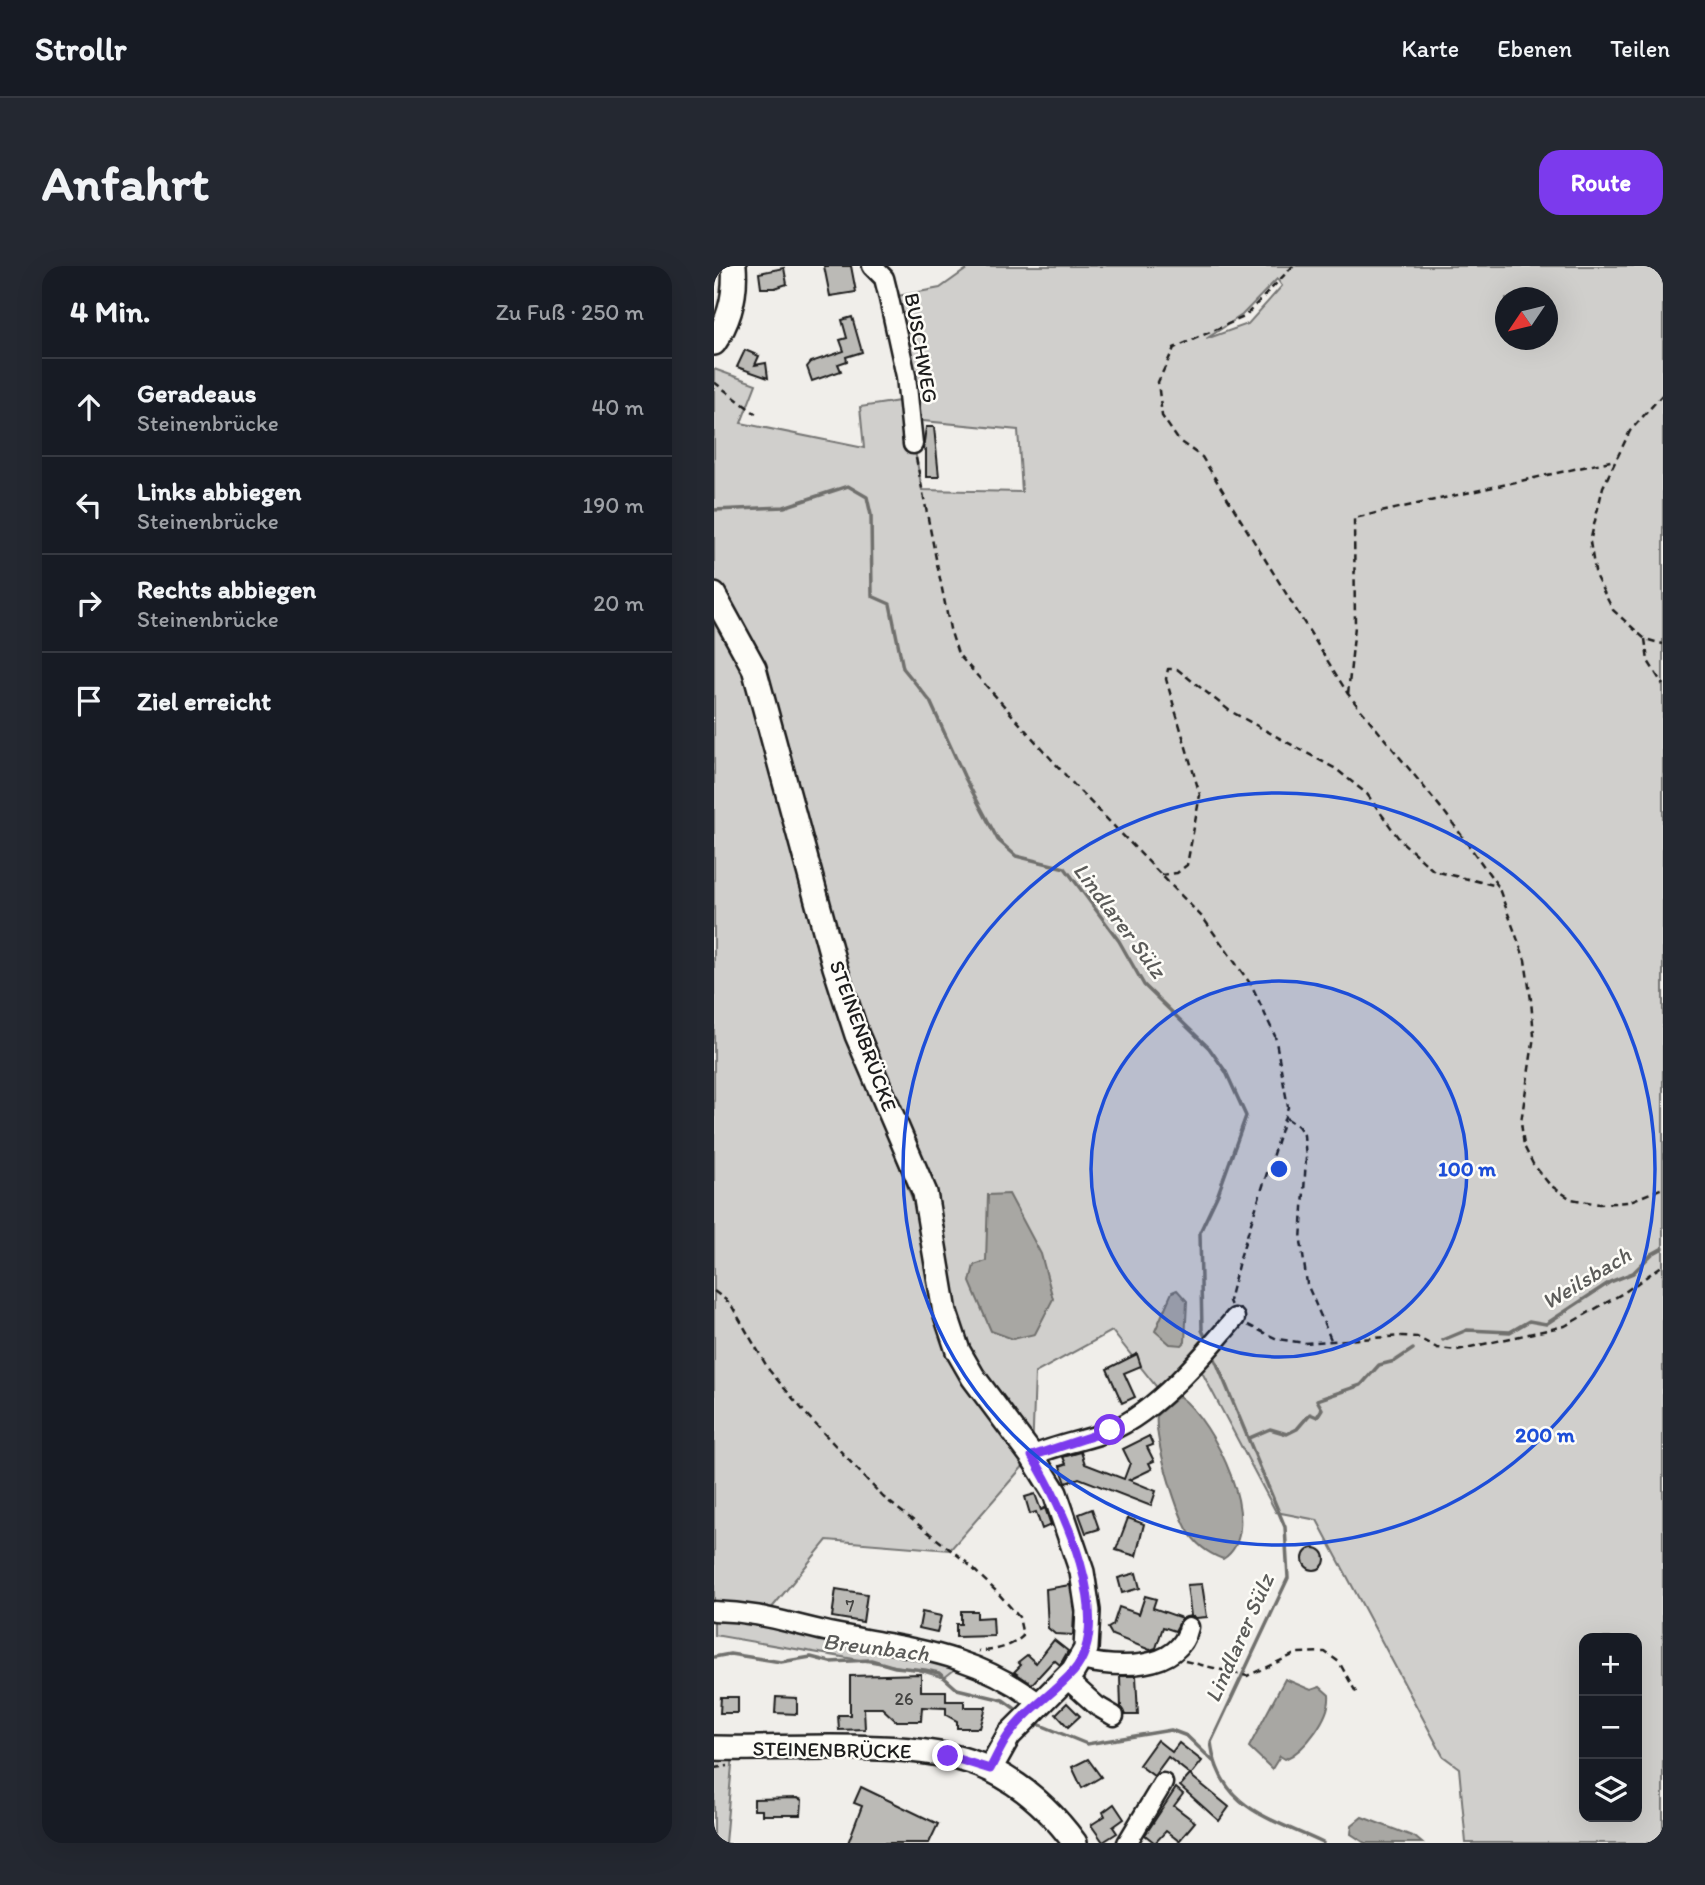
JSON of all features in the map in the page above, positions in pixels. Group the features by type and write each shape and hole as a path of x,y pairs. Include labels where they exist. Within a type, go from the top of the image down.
{"main road":[{"path":"714,343 728,317 734,287 734,266"},
{"name":"STEINENBRÜCKE","path":"714,1748 904,1749 948,1756 990,1769 1009,1735 1081,1660 1088,1633 1082,1572 1055,1493 1032,1456 973,1377 958,1351 945,1312 925,1194 858,1035 835,967 754,668 716,598"},
{"path":"990,1769 1029,1794 1061,1824 1075,1843"}],"street":[{"name":"BUSCHWEG","path":"872,266 884,278 888,294 906,376 913,444"},
{"path":"1032,1456 1132,1420 1221,1336 1236,1318"},
{"path":"714,1611 753,1612 827,1631 950,1655 1017,1686 1030,1713"},
{"path":"1081,1660 1135,1663 1164,1659 1181,1647 1189,1627"},
{"path":"1066,1678 1097,1706 1115,1716"},
{"path":"1127,1843 1163,1783"}],"path":[{"path":"1293,266 1244,317 1174,348 1158,382 1162,416 1179,441 1202,457 1348,694 1446,814 1499,886 1525,960 1531,1000 1535,1036 1521,1122 1524,1146 1533,1164 1550,1185 1571,1199 1599,1204 1628,1202 1663,1188"},
{"path":"714,382 756,414"},
{"path":"1663,394 1630,431 1615,460 1603,487 1590,542 1596,577 1613,610 1645,639 1663,644"},
{"path":"913,444 950,629 958,654 1076,787 1203,918 1252,986 1275,1036 1288,1107 1238,1261 1229,1301 1236,1318 1277,1339 1304,1343 1402,1336 1417,1338 1437,1348 1457,1350 1565,1326 1625,1292 1663,1265"},
{"path":"1348,694 1355,626 1354,518 1615,460"},
{"path":"1645,639 1648,661 1663,685"},
{"path":"1161,875 1177,873 1187,865 1200,795 1166,679 1168,669 1177,669 1230,711 1336,769 1367,794 1400,839 1434,871 1499,886"},
{"path":"1285,1117 1298,1126 1304,1135 1306,1158 1302,1198 1303,1252 1307,1284 1332,1342"},
{"path":"714,1291 730,1303 769,1370 883,1497 965,1561 1018,1617 1023,1636 1015,1644 989,1651 958,1650 950,1655"},
{"path":"1164,1659 1183,1660 1247,1675 1297,1653 1325,1652 1339,1662 1358,1696"}],"shaded area":[{"path":"971,266 1663,266 1663,1843 1466,1843 1459,1768 1443,1756 1317,1520 1276,1512 1196,1361 1159,1390 1112,1331 1035,1373 1032,1456 950,1550 827,1540 762,1620 959,1666 944,1678 918,1670 714,1635 714,369 756,384 741,423 864,448 860,407 906,400 922,490 1022,492 1018,430 913,420 892,297 940,288","holes":["1277,279 1282,286 1248,324 1206,339 1242,315","757,685 857,1035 925,1194 913,1201 819,958"]},
{"path":"1009,1194 1041,1254 1053,1299 1035,1334 1013,1339 991,1331 970,1282 974,1265 986,1261 988,1195"},
{"path":"1177,1290 1187,1301 1185,1342 1182,1345 1170,1344 1155,1331 1172,1292"},
{"path":"1179,1396 1193,1409 1220,1450 1238,1501 1240,1525 1236,1545 1223,1559 1202,1547 1190,1534 1166,1472 1157,1415"},
{"path":"1285,1679 1311,1690 1320,1687 1329,1695 1329,1703 1326,1713 1308,1741 1293,1755 1285,1759 1280,1756 1272,1769 1249,1747"},
{"path":"733,1754 725,1843 714,1843 714,1755"},
{"path":"1362,1817 1415,1837 1422,1843 1365,1843 1351,1834 1352,1825"}],"building":[{"path":"824,266 851,266 856,292 830,296"},
{"path":"784,268 787,284 775,288 761,288 759,273"},
{"path":"852,317 862,352 846,357 847,361 838,364 841,371 812,381 807,367 811,362 844,351 840,340 847,338 842,320"},
{"path":"745,350 759,356 755,365 766,363 768,378 737,367"},
{"path":"926,427 934,427 939,477 926,477 926,450 923,449"},
{"path":"1137,1354 1141,1366 1124,1373 1135,1397 1122,1403 1107,1369"},
{"path":"1149,1436 1153,1445 1147,1447 1154,1461 1149,1463 1152,1469 1129,1480 1156,1491 1151,1506 1079,1478 1066,1483 1060,1466 1066,1464 1063,1457 1081,1452 1085,1464 1124,1479 1130,1463 1123,1449"},
{"path":"1035,1494 1041,1510 1045,1508 1051,1525 1042,1529 1036,1512 1030,1514 1025,1497"},
{"path":"1092,1509 1099,1529 1086,1533 1079,1514"},
{"path":"1128,1518 1144,1524 1136,1556 1116,1550"},
{"path":"1314,1548 1322,1551 1325,1559 1322,1567 1314,1570 1306,1567 1303,1559 1306,1551"},
{"path":"1136,1573 1140,1588 1122,1593 1118,1578"},
{"path":"1202,1584 1207,1617 1196,1618 1191,1616 1187,1585"},
{"path":"1070,1585 1074,1612 1073,1635 1055,1634 1048,1628 1046,1589"},
{"path":"836,1589 867,1594 863,1622 832,1617"},
{"path":"1145,1596 1156,1599 1153,1608 1182,1618 1175,1631 1163,1627 1156,1648 1150,1650 1112,1635 1108,1628 1113,1625 1119,1607 1139,1614"},
{"path":"961,1611 977,1611 977,1618 993,1617 994,1636 956,1637 956,1624 961,1624"},
{"path":"922,1612 941,1616 937,1632 919,1628"},
{"path":"1054,1640 1068,1651 1060,1665 1054,1660 1032,1684 1014,1672 1021,1665 1018,1662 1027,1655 1036,1663"},
{"path":"921,1674 921,1691 946,1691 946,1701 964,1701 964,1707 986,1707 980,1728 957,1728 957,1721 946,1715 946,1708 922,1707 921,1721 896,1721 882,1708 864,1708 865,1729 839,1730 838,1715 850,1715 850,1676"},
{"path":"1120,1676 1136,1676 1138,1715 1125,1715 1121,1708"},
{"path":"721,1697 738,1697 738,1713 720,1713"},
{"path":"776,1697 797,1698 797,1714 775,1713"},
{"path":"1067,1703 1080,1716 1068,1727 1056,1714"},
{"path":"1157,1740 1172,1752 1179,1743 1202,1761 1191,1775 1168,1757 1154,1776 1139,1765"},
{"path":"1088,1759 1101,1777 1082,1788 1072,1767"},
{"path":"1190,1775 1229,1807 1219,1821 1180,1786"},
{"path":"861,1787 938,1824 929,1843 848,1843 862,1806 854,1803"},
{"path":"1176,1788 1183,1794 1174,1806 1195,1822 1179,1841 1166,1831 1155,1843 1145,1835"},
{"path":"754,1799 802,1800 801,1815 762,1815 762,1810 754,1810"},
{"path":"1114,1804 1124,1819 1113,1827 1117,1833 1103,1842 1091,1825 1105,1816 1103,1812"}],"waterway":[{"name":"Lindlarer Sülz","path":"714,510 784,507 848,486 867,497 871,515 872,596 890,604 903,668 930,701 964,776 998,840 1016,856 1065,868 1119,941 1144,985 1209,1048 1226,1072 1246,1116 1218,1194 1200,1232 1202,1330 1207,1341"},
{"name":"Weilsbach","path":"1443,1340 1467,1330 1510,1332 1529,1321 1546,1324 1610,1282 1633,1273 1652,1254 1663,1248"},
{"name":"Weilsbach","path":"1249,1438 1270,1429 1287,1434 1297,1429 1310,1414 1317,1417 1322,1409 1317,1400 1361,1385 1379,1365 1395,1361 1413,1349"},
{"name":"Lindlarer Sülz","path":"1213,1354 1285,1527 1288,1578 1211,1742 1216,1765 1236,1797 1250,1808 1323,1843"},
{"name":"Breunbach","path":"714,1657 730,1654 781,1662 811,1657 830,1662 871,1660 895,1667 939,1673 957,1689 1003,1700 1021,1713"},
{"name":"Breunbach","path":"1033,1722 1087,1744 1171,1730 1187,1736 1213,1761"}],"route":[{"path":"948,1756 990,1769 1009,1735 1081,1660 1088,1633 1088,1611 1082,1572 1055,1493 1032,1456 1110,1430"}]}
